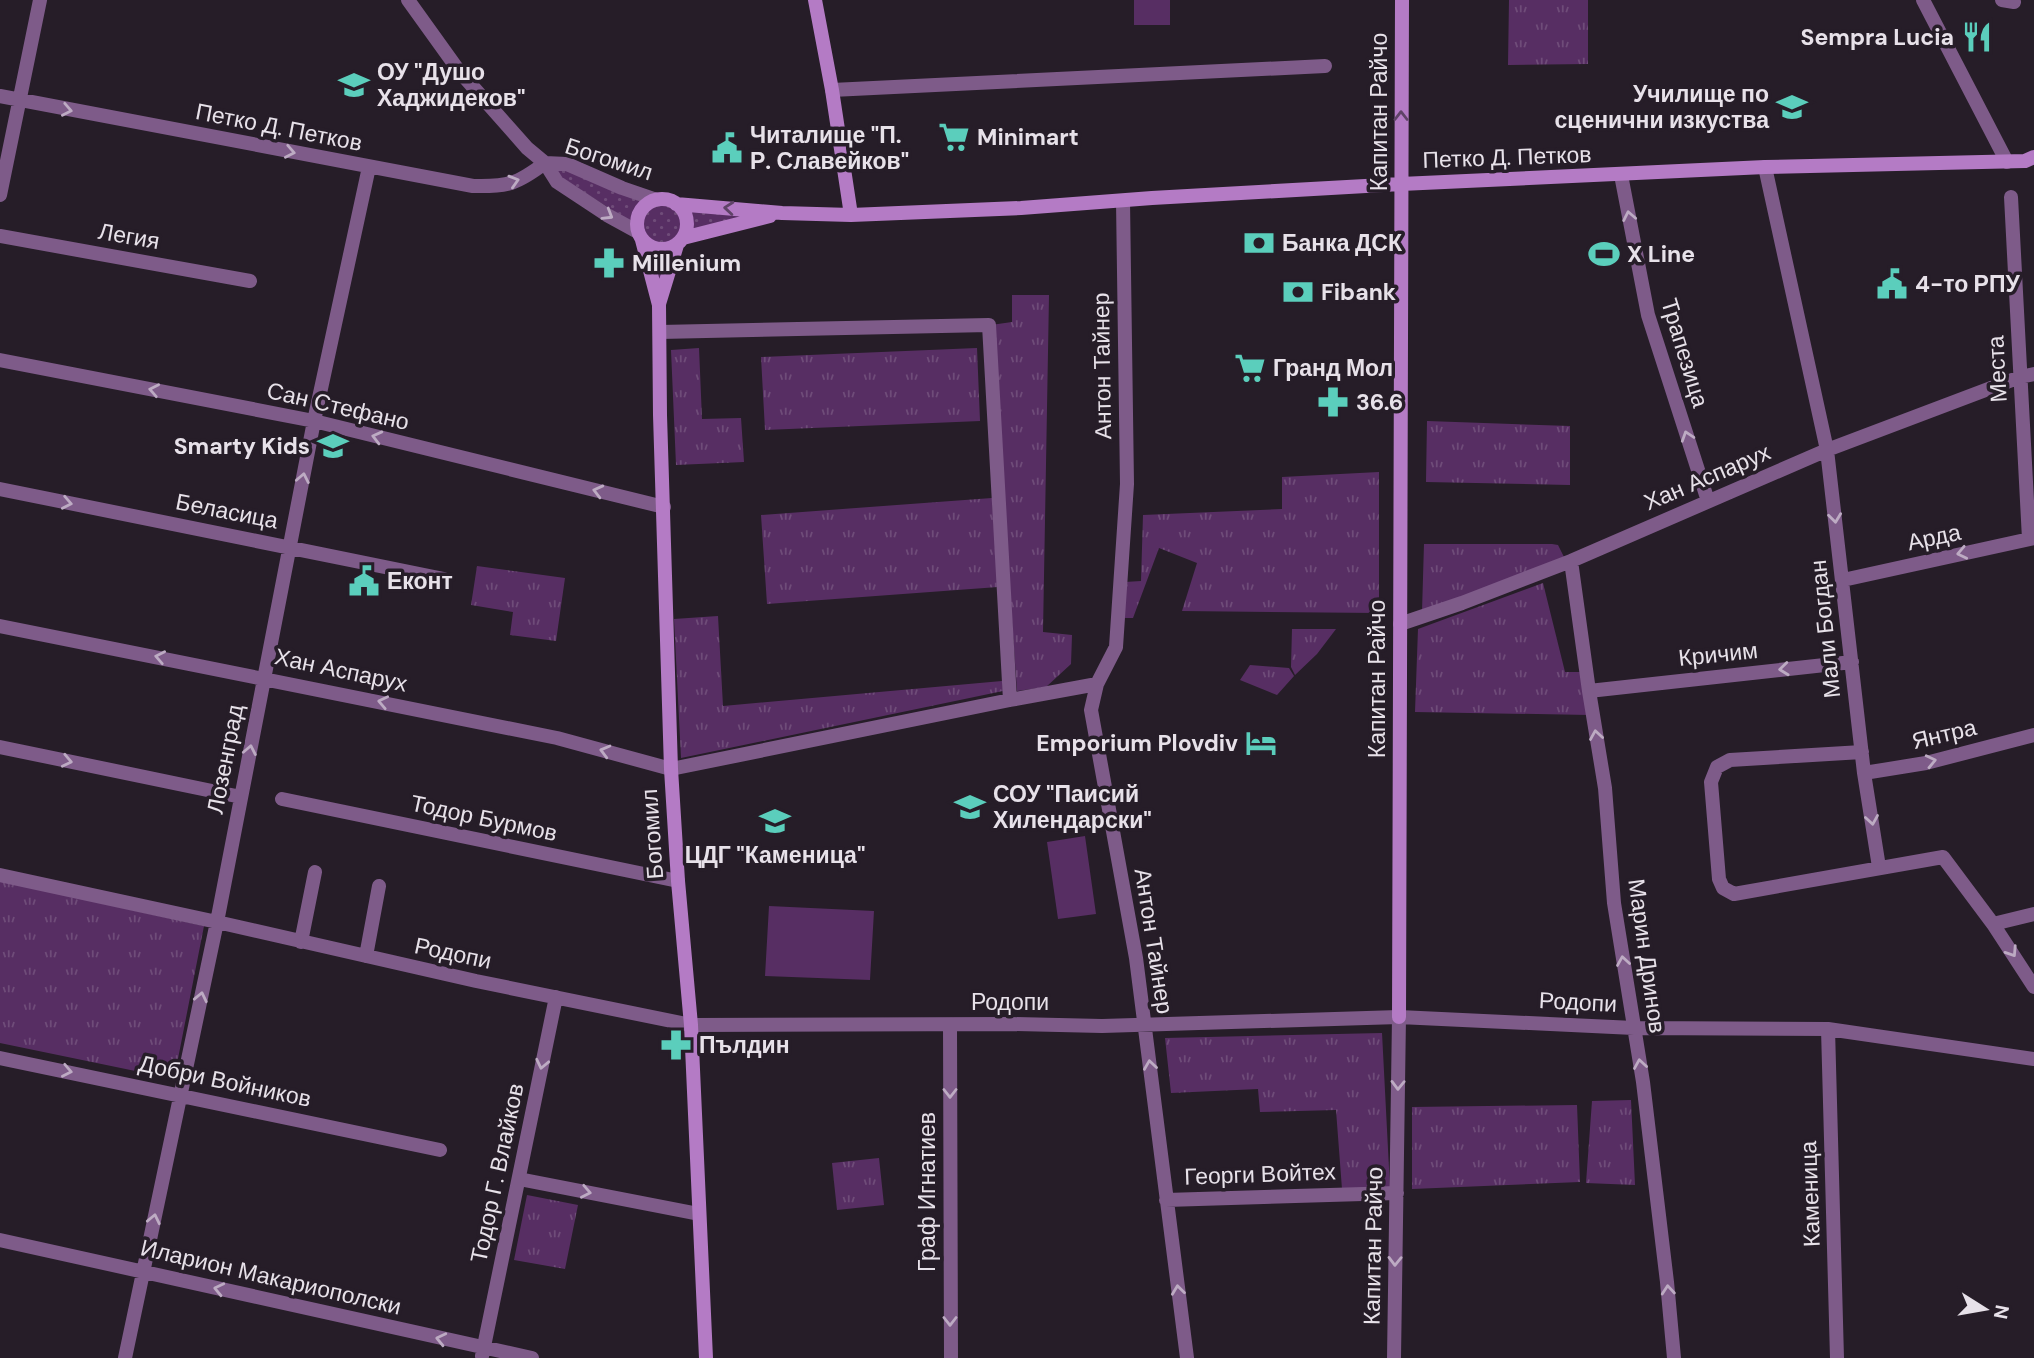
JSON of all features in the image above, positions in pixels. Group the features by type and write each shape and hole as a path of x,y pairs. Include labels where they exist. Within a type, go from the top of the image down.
{"street":[{"path":"0,195 40,0"},
{"name":"Богомил","path":"408,0 459,71 527,148 545,163 557,182 640,236 659,306 671,769 691,1025 706,1358"},
{"path":"815,0 851,215"},
{"name":"Капитан Райчо","path":"1394,1358 1399,1017 1402,0"},
{"path":"1923,0 2007,162"},
{"path":"832,90 1325,66"},
{"name":"Петко Д. Петков","path":"0,96 473,186 496,186 523,180 545,163"},
{"name":"Петко Д. Петков","path":"676,204 782,213 851,215 1021,208 1401,184 1765,167 2031,162"},
{"name":"Богомил","path":"545,163 567,164 657,200"},
{"name":"Лозенград","path":"125,1358 217,922 314,421 369,167"},
{"name":"Мали Богдан","path":"1765,167 1827,450 1864,773 1879,867"},
{"name":"Трапезица","path":"1621,175 1648,315 1708,501"},
{"name":"Места","path":"2011,197 2027,376 2032,538"},
{"path":"657,200 676,204 687,219 687,229 680,241 668,249 659,250 650,246 640,236 637,221 641,211 657,200"},
{"name":"Антон Тайнер","path":"1122,201 1127,484 1116,647 1097,684 1091,710 1136,958 1187,1358"},
{"name":"Петко Д. Петков","path":"680,241 782,213"},
{"name":"Легия","path":"0,236 250,281"},
{"name":"Богомил","path":"659,306 680,241"},
{"path":"660,332 989,325 1010,700"},
{"name":"Сан Стефано","path":"0,360 314,421 664,507"},
{"name":"Хан Аспарух","path":"1400,624 1572,561 1827,450 2027,376"},
{"name":"Беласица","path":"0,489 444,579"},
{"name":"Арда","path":"1843,580 2032,538"},
{"name":"Марин Дринов","path":"1572,561 1605,788 1614,903 1643,1082 1674,1358"},
{"name":"Хан Аспарух","path":"0,625 557,738 671,769"},
{"name":"Кричим","path":"1589,691 1852,662"},
{"path":"671,769 1097,684"},
{"name":"Янтра","path":"1864,773 1926,763 2034,736"},
{"path":"0,747 241,797"},
{"path":"1862,752 1730,760 1717,767 1711,782 1719,879 1723,888 1734,894 1943,857 1993,924 2034,987"},
{"name":"Тодор Бурмов","path":"282,799 678,881"},
{"path":"301,942 314,872"},
{"name":"Родопи","path":"0,875 366,957 691,1025 1144,1025 1399,1017 1634,1028 1829,1029 2034,1059"},
{"path":"366,957 379,886"},
{"path":"1993,924 2034,914"},
{"name":"Тодор Г. Влайков","path":"483,1353 556,998"},
{"name":"Граф Игнатиев","path":"950,1025 951,1358"},
{"name":"Каменица","path":"1829,1029 1837,1358"},
{"name":"Добри Войников","path":"0,1058 440,1150"},
{"path":"519,1179 699,1214"},
{"name":"Георги Войтех","path":"1166,1200 1397,1193"},
{"name":"Иларион Макариополски","path":"0,1240 483,1353 532,1358"}],"green space":[{"path":"1134,0 1170,0 1170,25 1134,25"},
{"path":"1509,0 1588,0 1588,64 1508,65"},
{"path":"555,168 566,169 644,203 637,212 634,224 562,178"},
{"path":"662,205 676,210 681,224 676,238 662,243 648,238 643,224 648,210"},
{"path":"685,210 758,215 689,230"},
{"path":"649,250 671,253 659,292"},
{"path":"1012,295 1049,295 1043,632 1072,635 1071,664 1046,687 1017,691 991,325 1012,322"},
{"path":"699,348 702,419 741,418 744,462 676,465 671,350"},
{"path":"977,348 980,421 765,430 761,357"},
{"path":"1427,421 1570,426 1570,485 1426,482"},
{"path":"1379,472 1379,613 1182,611 1197,563 1159,548 1133,618 1122,618 1125,582 1141,581 1143,515 1282,509 1282,477"},
{"path":"992,498 998,587 767,604 761,515"},
{"path":"1424,544 1552,544 1558,545 1565,559 1422,612"},
{"path":"477,566 565,578 556,641 510,635 513,612 471,605"},
{"path":"1543,583 1565,672 1582,672 1590,715 1415,712 1418,629"},
{"path":"718,616 723,706 1002,681 1003,691 681,758 674,619"},
{"path":"1292,629 1336,629 1317,654 1295,675 1291,667"},
{"path":"1250,665 1289,668 1294,676 1277,695 1240,680"},
{"path":"1085,836 1096,914 1058,919 1047,842"},
{"path":"0,881 204,926 174,1079 0,1043"},
{"path":"769,906 874,911 870,980 765,976"},
{"path":"1382,1033 1390,1188 1342,1189 1336,1110 1260,1112 1258,1089 1171,1093 1165,1038"},
{"path":"1631,1100 1635,1185 1586,1183 1592,1101"},
{"path":"1577,1105 1580,1182 1412,1189 1412,1107"},
{"path":"879,1158 884,1205 837,1210 832,1163"},
{"path":"527,1195 578,1205 565,1269 514,1260"}],"place":[{"name":"Sempra Lucia","path":"1977,37"},
{"name":"ОУ \"Душо Хаджидеков\"","path":"354,85"},
{"name":"Училище по сценични изкуства","path":"1792,107"},
{"name":"Minimart","path":"954,137"},
{"name":"Читалище \"П. Р. Славейков\"","path":"727,148"},
{"name":"Банка ДСК","path":"1259,243"},
{"name":"X Line","path":"1604,254"},
{"name":"Millenium","path":"609,263"},
{"name":"4-то РПУ","path":"1892,284"},
{"name":"Fibank","path":"1298,292"},
{"name":"Гранд Мол","path":"1250,368"},
{"name":"36.6","path":"1333,402"},
{"name":"Smarty Kids","path":"333,446"},
{"name":"Еконт","path":"364,581"},
{"name":"Emporium Plovdiv","path":"1261,743"},
{"name":"СОУ \"Паисий Хилендарски\"","path":"970,807"},
{"name":"ЦДГ \"Каменица\"","path":"775,821"},
{"name":"Пълдин","path":"676,1045"}]}
